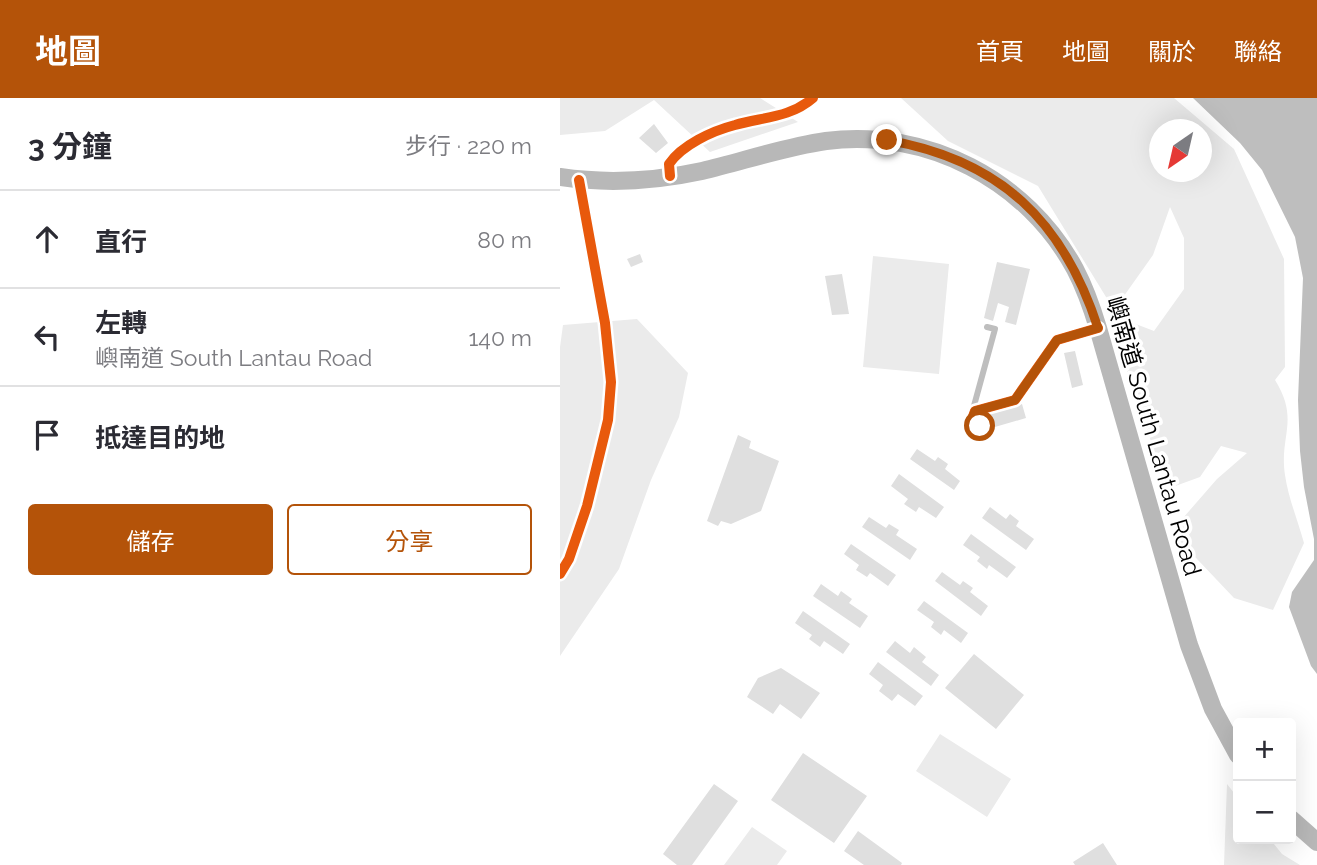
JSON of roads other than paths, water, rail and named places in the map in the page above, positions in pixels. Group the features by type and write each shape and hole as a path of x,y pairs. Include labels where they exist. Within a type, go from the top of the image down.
{"main road":[{"name":"嶼南道 South Lantau Road","path":"560,177 631,181 705,170 806,145 838,140 887,140 947,156 996,181 1038,217 1075,268 1098,328 1189,645 1213,709 1233,746"},
{"path":"1296,823 1317,842"}],"street":[{"path":"670,176 669,164 674,156 690,145 734,125 779,117 813,98"},
{"path":"560,574 569,559 587,506 608,421 611,382 605,323 579,180"},
{"path":"975,425 975,411 1015,400 1057,340 1098,328"}],"lane":[{"path":"975,425 973,406 995,329 987,327"}]}
